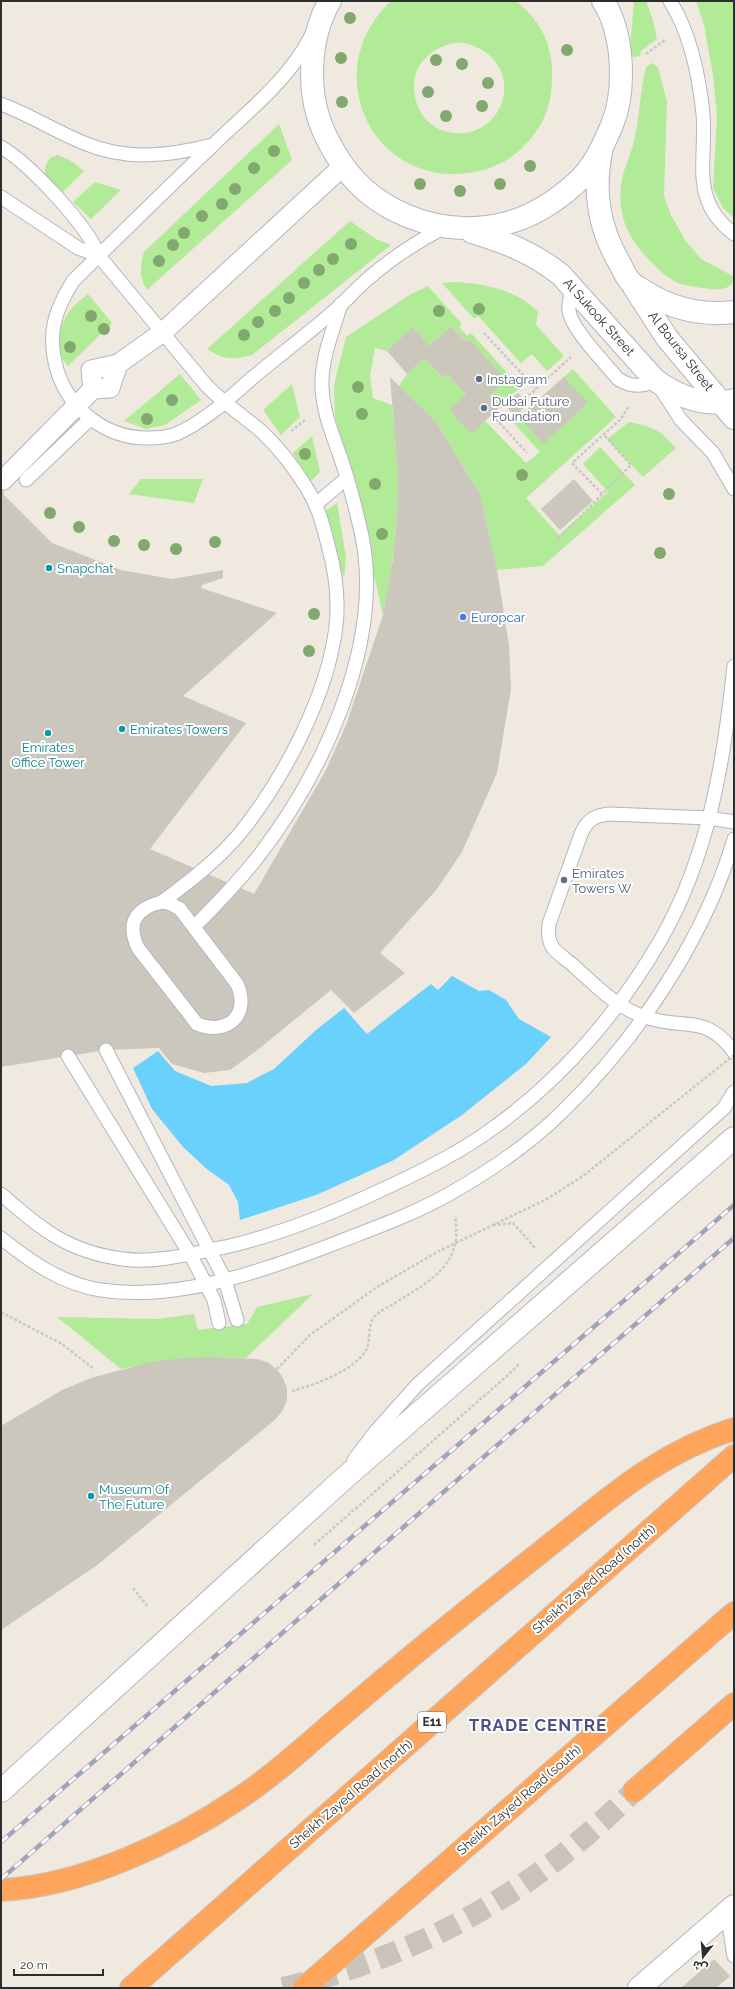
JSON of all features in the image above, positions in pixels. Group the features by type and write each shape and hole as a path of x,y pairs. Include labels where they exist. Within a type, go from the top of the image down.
{"highway":[{"path":"1,1890 52,1883 95,1871 137,1855 211,1817 243,1796 273,1773 441,1632 628,1482 683,1448 734,1429"},
{"name":"Sheikh Zayed Road (north)","path":"131,1988 734,1456"},
{"name":"Sheikh Zayed Road (south)","path":"304,1988 734,1613"},
{"path":"634,1791 734,1704"}],"street":[{"path":"605,2 618,38 622,74 617,113 602,151 597,171 596,192 599,214 608,241 631,282 661,302 687,311 715,314 734,312"},
{"path":"324,6 312,54 312,94 322,132 342,167 359,185 378,200 399,213 422,222 453,228 503,224 542,209 576,184 602,151"},
{"path":"3,480 84,413 93,389 91,370 118,364 163,332 342,167"},
{"name":"Al Sukook Street","path":"453,228 504,242 524,250 548,265 573,287 656,380 667,389 694,400 730,407"},
{"name":"Al Boursa Street","path":"631,282 668,338 730,407"},
{"path":"1,1791 340,1482 734,1138"},
{"path":"639,1988 733,1907"}],"lane":[{"path":"670,1 682,26 693,55 703,115 703,187 707,200 714,214 724,226 734,234"},
{"path":"324,6 310,39 280,82 262,101 214,144 73,281 63,298 52,333 52,348 60,379 84,413 105,428 122,435 140,438 158,438 175,434 197,422 223,403 341,304 370,277 402,252 453,228"},
{"path":"1,104 22,112 85,144 127,154 151,156 172,154 214,144"},
{"path":"1,147 28,166 76,219 95,246 99,256 206,385 223,403 260,431 274,444 307,487 316,504 330,551 336,601 335,633 329,662 318,697 303,732 285,764 241,832 226,849 195,878 162,902 149,905 139,913 133,924 132,937 138,948 192,1020 207,1028 219,1028 229,1024 237,1016 242,1006 242,994 238,984 180,909 171,904 162,902"},
{"path":"1,197 78,248 99,256"},
{"path":"573,287 570,299 570,311 573,322 588,342 618,379 633,386 641,386 656,380 682,420 713,453 734,489"},
{"path":"194,927 226,895 254,861 281,824 304,786 336,723 349,690 362,631 366,569 356,508 324,405 322,386 323,367 327,349 341,304"},
{"path":"26,480 84,413"},
{"path":"316,504 347,478"},
{"path":"1,1194 41,1229 81,1249 125,1260 149,1260 190,1254 256,1240 306,1222 362,1199 449,1155 494,1128 527,1102 578,1054 619,1004 660,940 680,901 696,860 709,818 720,775 727,732 734,666"},
{"path":"734,822 709,818 610,814 600,815 592,819 585,825 549,924 548,933 554,949 619,1004 645,1017 660,1021 704,1026 726,1042 734,1052"},
{"path":"1,1238 35,1265 76,1284 99,1290 144,1293 225,1280 294,1260 374,1229 448,1195 526,1143 563,1111 611,1062 645,1017 688,947 725,870 734,839"},
{"path":"106,1050 225,1280 237,1320"},
{"path":"68,1056 190,1254 214,1300 219,1323"},
{"path":"340,1482 376,1431 417,1385 724,1108 734,1092"},
{"path":"733,1907 729,1925 734,1956"}],"path":[{"path":"622,74 682,26"},
{"path":"484,333 536,389"},
{"path":"525,399 588,342"},
{"path":"602,494 572,463 621,419 632,399 633,386"},
{"path":"274,444 324,405"},
{"path":"499,422 510,412"},
{"path":"496,419 527,453"},
{"path":"558,539 631,465 604,435"},
{"path":"277,1369 310,1335 377,1287 437,1252 547,1199 583,1176 734,1056"},
{"path":"493,1225 513,1223 536,1248"},
{"path":"292,1391 307,1387 335,1375 362,1357 369,1342 369,1329 374,1317 437,1275 452,1257 457,1238"},
{"path":"1,1312 62,1344 94,1369"},
{"path":"133,1588 148,1607"}],"green space":[{"path":"391,1 516,1 535,20 542,30 550,53 552,65 551,92 548,108 542,122 523,147 511,157 484,170 469,173 434,172 405,161 382,142 366,117 357,89 358,58 369,28","holes":["459,42 483,50 497,64 504,81 503,99 495,115 482,127 464,133 441,130 437,128 423,116 418,108 414,92 414,81 422,62 428,55 437,49"]},
{"path":"634,1 646,1 653,20 657,39 642,50 639,56 635,57 631,56 630,47"},
{"path":"696,1 734,1 734,218 723,208 713,188 717,116 713,75 704,25"},
{"path":"652,63 658,67 667,102 664,196 671,215 685,240 701,259 733,276 729,287 723,289 708,289 684,285 668,277 655,266 634,242 624,221 620,198 621,185 634,140 646,67"},
{"path":"279,124 292,160 147,290 141,276 144,252"},
{"path":"58,155 71,161 84,171 61,194 45,173 45,169 50,158"},
{"path":"95,182 121,190 91,219 73,202"},
{"path":"350,221 376,239 391,245 252,355 239,358 229,358 207,349"},
{"path":"453,282 476,284 499,289 530,304 538,312 536,325 564,356 547,371 532,354 521,363 478,316 474,319 442,283"},
{"path":"428,286 462,324 459,327 467,336 471,333 520,387 499,408 489,396 506,380 469,339 466,342 451,326 429,346 413,328 387,351 375,348 370,377 373,398 392,405 398,475 394,546 383,615 370,557 361,502 335,417 334,385 346,337 411,294"},
{"path":"88,294 112,323 68,366 55,349 59,331 69,312"},
{"path":"424,358 443,378 447,374 466,394 471,433 485,421 526,463 540,452 513,422 573,369 616,417 526,498 559,535 608,492 583,464 600,447 635,485 543,566 497,570 480,494 436,422 399,386 407,374"},
{"path":"180,374 201,400 165,425 146,429 124,421"},
{"path":"292,384 300,417 281,435 263,410"},
{"path":"629,422 650,427 665,437 676,448 643,477 607,439"},
{"path":"312,436 320,472 310,482 293,453"},
{"path":"141,479 203,479 194,503 129,494"},
{"path":"337,503 346,557 344,579 325,511"},
{"path":"313,1294 246,1358 183,1359 121,1369 57,1317 157,1319 194,1314 198,1330 247,1324 257,1307"}],"water":[{"path":"452,976 479,991 489,990 506,1000 519,1019 551,1037 526,1064 462,1115 394,1160 316,1195 240,1220 238,1202 229,1185 208,1170 183,1147 152,1109 133,1068 158,1051 175,1071 211,1086 247,1083 274,1069 316,1030 344,1008 367,1034 431,984 438,990"}],"building":[{"name":"Instagram","path":"451,326 466,342 469,339 507,380 489,396 499,408 471,434 449,410 466,394 447,374 443,378 424,358 407,374 387,351 413,327 429,346"},
{"name":"Emirates Towers","path":"390,377 436,422 480,494 497,570 509,645 511,689 497,773 462,852 437,889 380,953 405,973 354,1013 331,990 260,1048 230,1070 204,1073 172,1064 159,1048 106,1050 1,1067 1,470 4,495 52,543 121,570 172,579 223,570 223,578 202,585 201,588 277,613 183,696 246,723 150,849 254,894 326,770 346,725 383,615 393,559 397,518 398,474"},
{"path":"564,377 588,403 543,444 519,417"},
{"path":"518,393 528,404 515,416 504,404"},
{"path":"574,479 593,501 560,530 541,509"},
{"name":"Museum Of The Future","path":"214,1357 257,1359 267,1362 277,1369 283,1378 287,1389 287,1400 283,1410 276,1419 96,1566 1,1630 1,1426 62,1390 91,1378 151,1362 183,1358"},
{"path":"714,1959 730,1976 716,1988 681,1988"}],"tunnel":[{"path":"283,1988 355,1967 391,1954 425,1939 492,1904 555,1861 596,1827 634,1791"}],"railway":[{"path":"1,1842 734,1205"},
{"path":"1,1879 734,1238"}],"place":[{"name":"Instagram","path":"479,379"},
{"name":"Dubai Future Foundation","path":"484,408"},
{"name":"Snapchat","path":"49,568"},
{"name":"Europcar","path":"463,617"},
{"name":"Emirates Towers","path":"122,729"},
{"name":"Emirates Office Tower","path":"48,733"},
{"name":"Emirates Towers W","path":"564,880"},
{"name":"Museum Of The Future","path":"91,1496"}],"district":[{"name":"TRADE CENTRE","path":"538,1725"}]}
